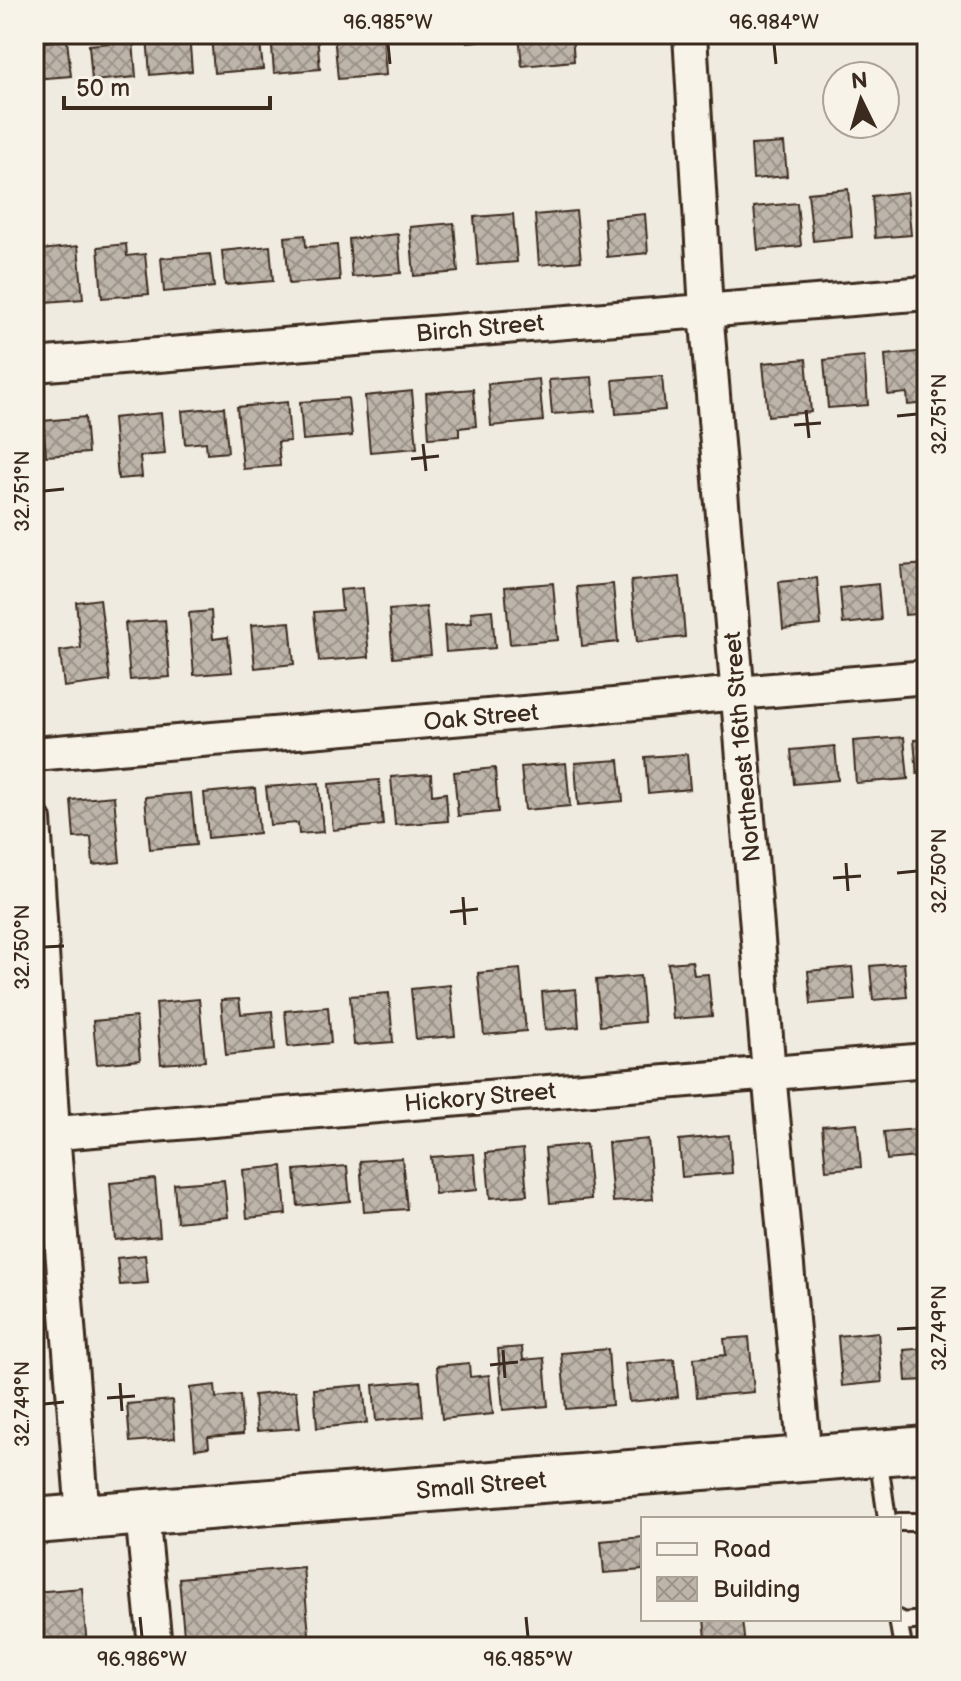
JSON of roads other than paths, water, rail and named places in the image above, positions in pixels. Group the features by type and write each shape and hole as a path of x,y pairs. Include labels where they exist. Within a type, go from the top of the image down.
{"street":[{"name":"Northeast 16th Street","path":"690,34 706,310 769,1073 805,1459"},
{"name":"Birch Street","path":"34,365 927,293"},
{"name":"Oak Street","path":"34,754 927,677"},
{"path":"34,820 44,1134 83,1517"},
{"name":"Hickory Street","path":"44,1134 927,1060"},
{"name":"Small Street","path":"34,1521 927,1449"},
{"path":"142,1513 155,1647"}],"lane":[{"path":"877,1453 887,1517"},
{"path":"901,1522 927,1522"},
{"path":"901,1620 927,1620"},
{"path":"899,1621 903,1647"}]}
